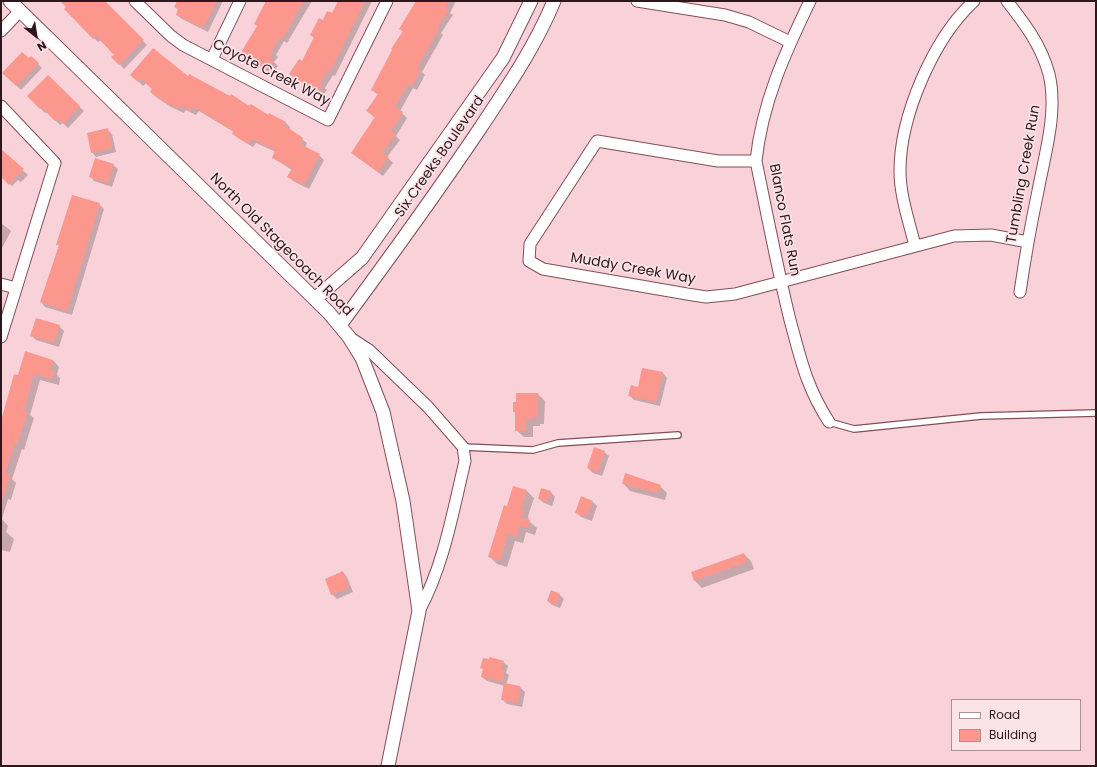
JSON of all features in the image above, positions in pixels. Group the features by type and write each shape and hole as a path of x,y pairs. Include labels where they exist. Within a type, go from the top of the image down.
{"street":[{"name":"North Old Stagecoach Road","path":"10,1 315,299 340,325 362,358 378,399 391,444 403,501 419,611 388,766"},
{"name":"Coyote Creek Way","path":"136,1 171,36 183,45 328,120 387,1"},
{"path":"212,59 240,1"},
{"name":"Six Creeks Boulevard","path":"315,299 362,258 376,239 503,58 531,1"},
{"name":"Six Creeks Boulevard","path":"340,325 465,151 521,68 544,25 554,1"},
{"path":"637,1 667,4 725,15 749,22 790,42"},
{"name":"Blanco Flats Run","path":"810,1 790,42 767,101 758,142 756,161 781,282 808,386 829,422"},
{"path":"915,246 901,190 901,148 906,125 913,102 937,49 947,32 974,1"},
{"name":"Tumbling Creek Run","path":"1007,1 1038,44 1049,76 1052,93 1050,125 1020,292"},
{"path":"1,31 20,11"},
{"path":"1,106 55,163 1,337"},
{"name":"Muddy Creek Way","path":"756,161 718,161 597,141 530,244 528,261 543,269 706,297 735,294 954,236 991,235 1028,242"},
{"path":"1,284 16,288"},
{"path":"349,337 369,350 428,407 463,447 465,461 445,543 431,590 419,611"}],"lane":[{"path":"829,422 854,429 981,416 1096,413"},
{"path":"463,447 533,450 558,443 678,435"}],"building":[{"path":"60,1 105,1 144,40 119,65 111,57 114,55 96,36 93,39 64,9 66,7"},
{"path":"177,1 217,1 203,28 176,15 178,9 174,7"},
{"path":"266,1 304,1 282,39 280,37 272,50 274,51 270,58 274,60 267,71 240,54 257,26 254,24"},
{"path":"338,1 365,1 330,72 328,71 320,83 323,85 317,94 289,74 299,59 302,61 314,37 310,35 319,18 323,20 327,11 332,13"},
{"path":"416,1 449,1 446,8 449,10 437,28 439,29 417,68 421,70 412,86 408,84 395,107 403,112 391,131 396,134 382,153 389,157 378,172 351,153 375,117 366,111 378,94 371,90 392,50 391,49 403,31 399,29"},
{"path":"153,48 188,76 189,74 230,96 231,94 249,106 251,104 268,115 269,113 286,122 284,125 303,138 300,144 320,154 304,185 287,177 292,168 272,158 275,150 252,139 248,144 232,134 233,131 194,107 192,111 181,106 180,109 166,103 150,92 152,89 141,79 138,82 130,75"},
{"path":"22,52 29,58 31,56 39,63 16,86 2,73"},
{"path":"48,75 80,106 63,124 58,119 55,121 27,96"},
{"path":"108,128 112,148 91,153 87,133"},
{"path":"1,149 24,169 9,185 1,177"},
{"path":"95,158 114,164 108,183 89,177"},
{"path":"72,195 100,203 67,311 40,302 59,245 56,245"},
{"path":"36,318 60,325 54,343 30,336"},
{"path":"25,351 53,360 50,370 54,371 52,379 34,374 24,410 27,411 25,421 17,444 15,443 5,474 10,475 3,499 1,499 1,421 14,374 18,375"},
{"path":"642,368 663,372 656,402 628,396 631,385 638,387"},
{"path":"516,393 538,393 537,417 533,417 533,419 526,419 526,431 515,431 515,412 513,412 513,402 516,402"},
{"path":"594,447 605,451 598,472 587,468"},
{"path":"625,473 661,485 658,493 622,484"},
{"path":"513,486 527,490 521,510 524,510 521,518 530,520 528,528 519,526 516,537 508,534 500,561 488,557 504,505 507,506"},
{"path":"541,488 551,491 548,502 538,499"},
{"path":"581,496 593,501 587,517 575,513"},
{"path":"744,553 747,562 694,581 691,572"},
{"path":"343,571 349,588 331,595 325,579"},
{"path":"551,590 560,594 556,605 547,601"},
{"path":"490,657 504,661 501,669 505,670 502,682 481,677 483,669 480,668 483,658 489,659"},
{"path":"504,683 520,686 518,703 501,700"}]}
